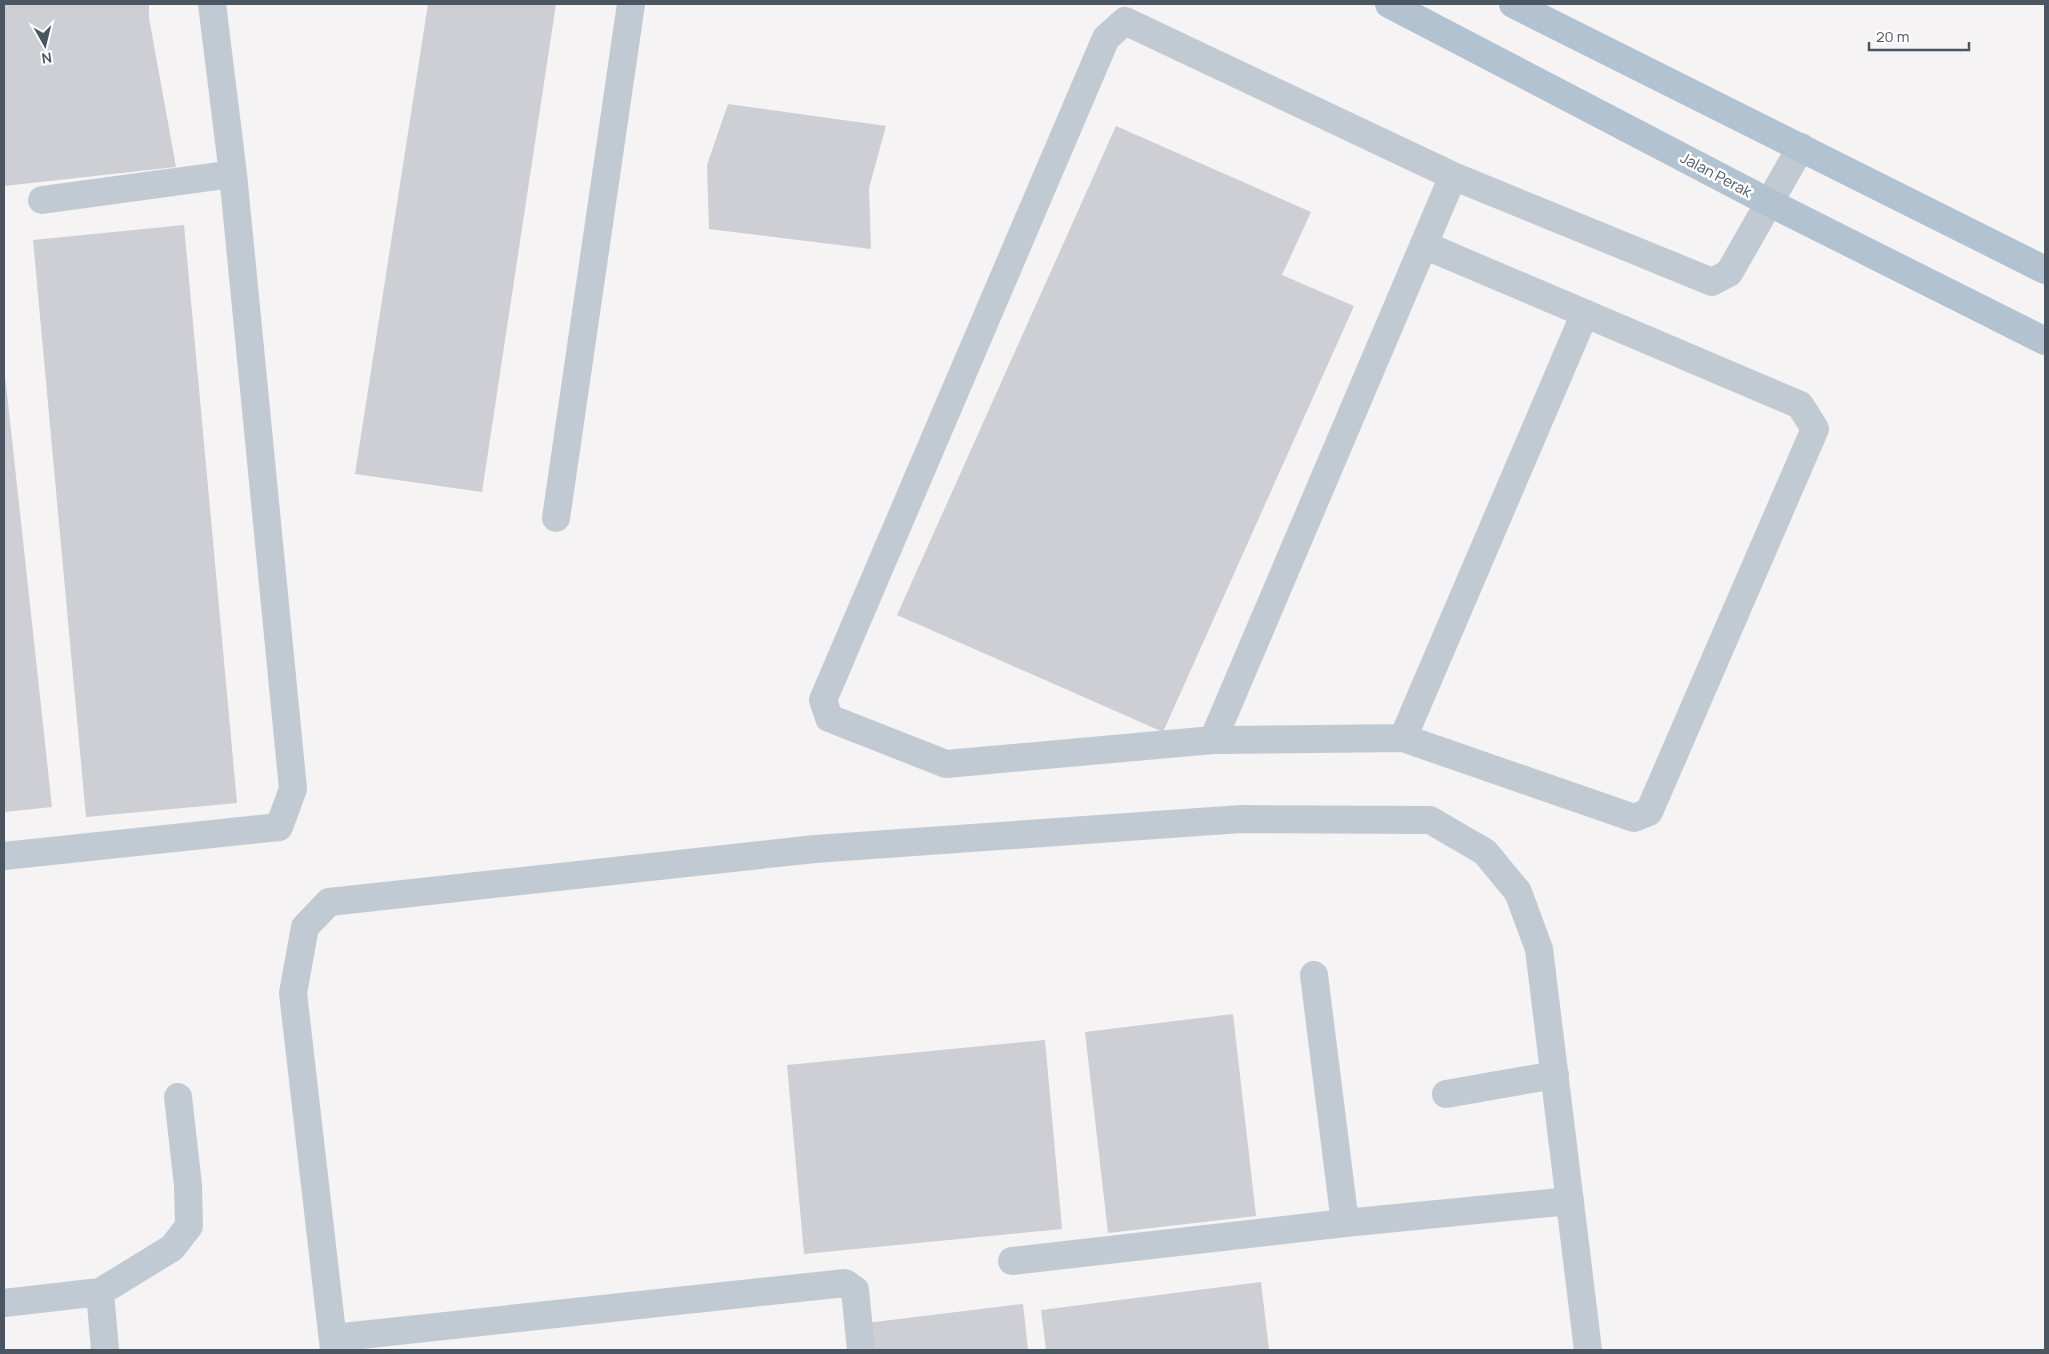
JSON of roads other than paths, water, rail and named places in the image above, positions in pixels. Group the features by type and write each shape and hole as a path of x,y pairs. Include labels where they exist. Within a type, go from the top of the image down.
{"main road":[{"name":"Jalan Perak","path":"1389,4 1770,203 2045,341"},
{"path":"1513,4 2045,270"},
{"path":"2014,254 2045,289"}],"lane":[{"path":"4,856 279,827 293,788 233,174 212,4"},
{"path":"556,518 631,4"},
{"path":"1424,245 1800,405 1815,429 1649,812 1634,818 1403,738 1213,740 946,764 829,718 823,700 1106,38 1124,21 1453,176 1712,282 1729,273 1801,147"},
{"path":"42,200 233,174"},
{"path":"1213,740 1453,176"},
{"path":"1403,738 1585,313"},
{"path":"861,1350 855,1290 845,1283 333,1344 293,993 305,927 329,902 835,848 1241,819 1430,820 1486,852 1518,892 1538,949 1588,1350"},
{"path":"1314,975 1345,1223"},
{"path":"1446,1094 1555,1075"},
{"path":"4,1303 100,1292 172,1248 189,1226 188,1185 178,1097"},
{"path":"1012,1261 1345,1223 1570,1201"},
{"path":"100,1292 105,1350"}]}
